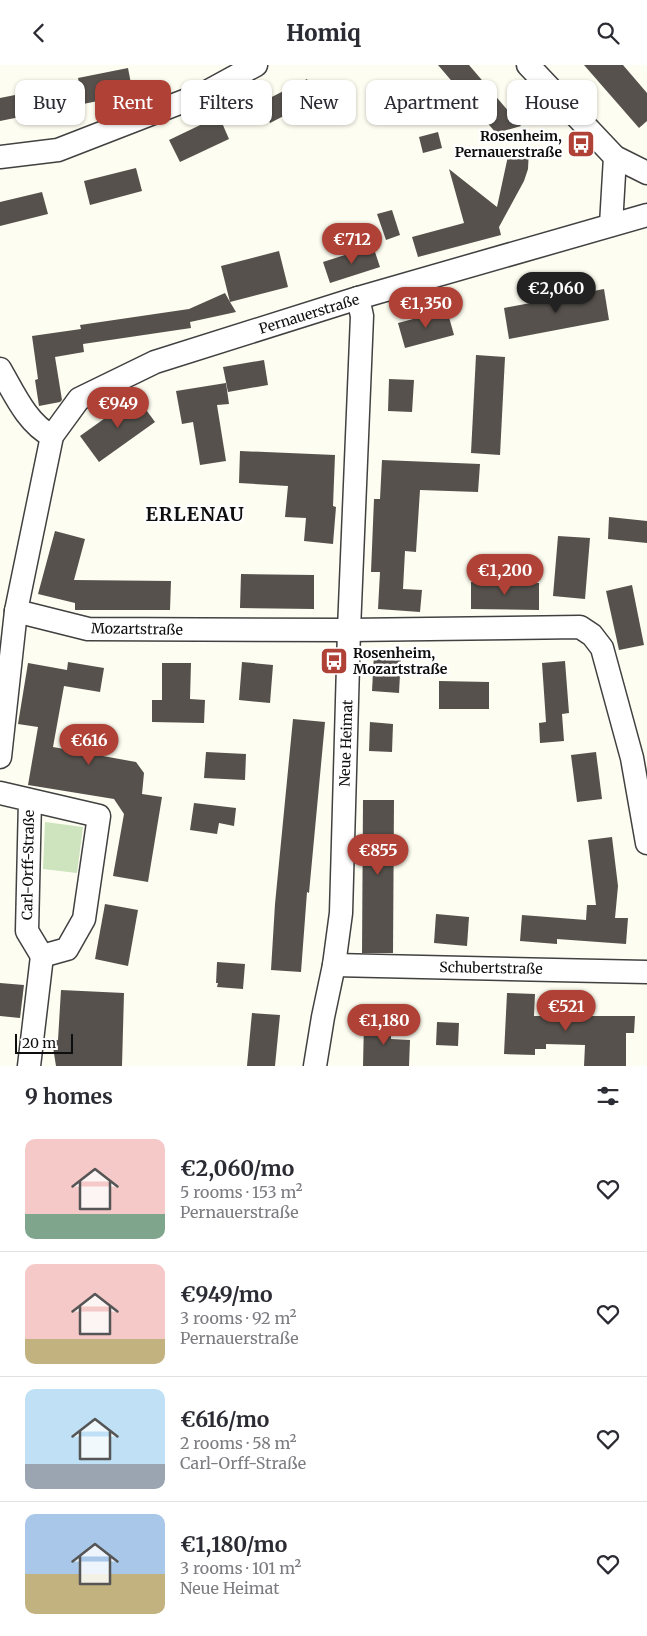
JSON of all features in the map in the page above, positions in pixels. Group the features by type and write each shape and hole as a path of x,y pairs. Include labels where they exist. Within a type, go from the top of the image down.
{"street":[{"path":"0,157 58,150 205,93 256,65"},
{"path":"528,65 615,157 647,173"},
{"path":"611,225 615,157"},
{"name":"Pernauerstraße","path":"52,436 79,399 155,362 358,299 647,215"},
{"name":"Neue Heimat","path":"315,1066 334,965 341,913 349,630 362,316 358,299"},
{"path":"0,369 24,409 44,432 52,436 16,611 0,757"},
{"name":"Mozartstraße","path":"16,611 88,629 349,630 580,627 592,635 602,648 639,758 647,843"},
{"name":"Carl-Orff-Straße","path":"0,793 99,817 84,919 67,949 42,956 27,931 30,801"},
{"path":"29,1066 42,956"},
{"name":"Schubertstraße","path":"334,965 647,972"}],"green space":[{"path":"45,822 83,827 77,873 43,869"}],"building":[{"path":"438,65 469,65 482,80 451,80"},
{"path":"584,65 623,65 647,93 647,121 639,128"},
{"path":"128,68 130,80 95,80 95,102 85,104 85,80 78,80 78,78"},
{"path":"282,92 282,117 272,122 272,97"},
{"path":"15,95 15,118 0,121 0,98"},
{"path":"497,98 507,110 507,125 521,126 496,133 489,125 497,125"},
{"path":"200,125 223,125 229,139 180,162 169,140"},
{"path":"438,132 442,148 423,153 419,137"},
{"path":"529,149 528,169 524,181 499,227 501,235 418,257 412,237 464,223 449,169 497,207 508,156"},
{"path":"136,168 142,191 90,205 84,181"},
{"path":"42,192 48,214 0,226 0,202"},
{"path":"392,210 400,235 386,240 377,214"},
{"path":"373,246 380,267 330,283 323,262"},
{"path":"279,251 288,287 230,302 221,266"},
{"path":"604,289 609,320 509,339 504,308"},
{"path":"225,293 236,312 190,322 191,328 83,344 84,352 55,357 62,400 39,406 35,380 38,379 32,336 81,329 80,325 189,309"},
{"path":"447,310 454,335 405,348 398,323"},
{"path":"476,355 505,357 500,455 471,453"},
{"path":"264,360 268,385 228,392 223,367"},
{"path":"389,379 414,380 412,412 388,411"},
{"path":"226,383 229,404 217,405 226,461 200,465 193,422 182,424 176,391"},
{"path":"136,396 155,422 99,462 80,436"},
{"path":"240,451 335,455 333,506 336,507 333,544 304,541 306,518 285,517 288,486 239,483"},
{"path":"382,460 480,464 478,492 420,490 416,552 405,551 403,589 422,590 420,612 378,609 380,572 371,572 374,499 380,499"},
{"path":"609,517 647,521 647,543 608,539"},
{"path":"55,531 85,539 74,580 171,581 170,610 75,610 75,603 38,594"},
{"path":"558,536 590,538 585,599 553,596"},
{"path":"241,574 314,575 314,609 240,608"},
{"path":"471,582 539,583 539,610 471,609"},
{"path":"632,585 644,645 619,650 606,591"},
{"path":"374,654 401,656 399,693 372,691"},
{"path":"565,661 569,713 562,714 564,741 540,743 539,723 546,722 542,663"},
{"path":"68,662 104,668 100,692 64,686 53,747 136,762 144,773 142,794 162,797 148,882 113,876 124,814 114,799 28,785 38,727 18,724 28,663 67,670"},
{"path":"242,662 273,665 270,703 239,700"},
{"path":"162,663 191,663 190,699 205,700 204,723 152,722 152,700 162,700"},
{"path":"439,681 489,682 489,709 439,709"},
{"path":"293,719 325,722 309,893 307,892 301,972 271,970 275,904"},
{"path":"370,722 393,724 392,752 369,751"},
{"path":"206,752 246,754 245,780 204,778"},
{"path":"596,752 602,799 577,802 571,755"},
{"path":"363,800 394,800 393,953 362,953"},
{"path":"194,803 236,808 234,826 219,823 217,834 190,830"},
{"path":"612,837 618,886 615,918 628,918 626,944 557,939 557,944 520,941 522,915 586,920 587,905 596,905 588,840"},
{"path":"105,904 138,910 128,966 95,959"},
{"path":"436,914 469,917 467,946 434,943"},
{"path":"217,962 245,964 243,989 217,987"},
{"path":"0,983 24,985 20,1018 0,1016"},
{"path":"61,990 124,993 122,1066 56,1066 52,1041 58,1040"},
{"path":"507,993 535,994 534,1016 635,1016 634,1033 626,1033 626,1066 584,1066 585,1045 546,1044 546,1049 535,1049 535,1055 504,1054"},
{"path":"252,1013 280,1015 275,1066 247,1066"},
{"path":"364,1021 391,1021 391,1039 410,1040 409,1066 363,1066"},
{"path":"437,1022 459,1023 458,1046 436,1045"}],"place":[{"name":"Rosenheim, Pernauerstraße","path":"581,144"},
{"name":"Rosenheim, Mozartstraße","path":"334,661"}],"district":[{"name":"ERLENAU","path":"195,514"}]}
